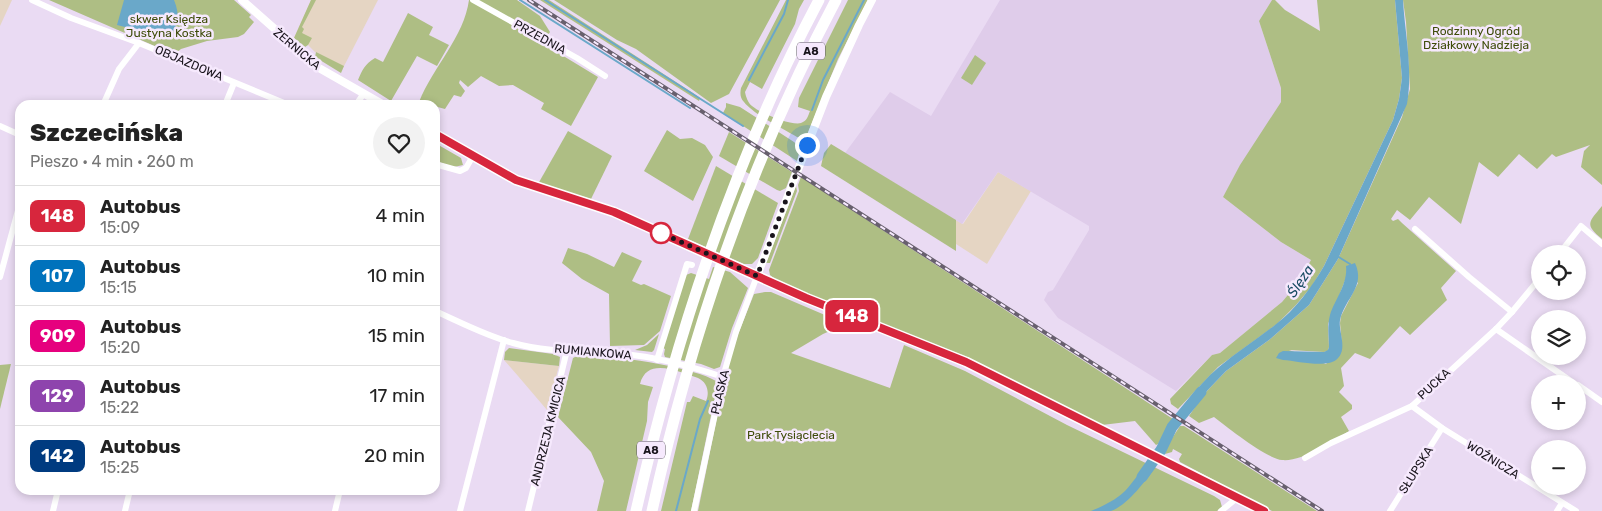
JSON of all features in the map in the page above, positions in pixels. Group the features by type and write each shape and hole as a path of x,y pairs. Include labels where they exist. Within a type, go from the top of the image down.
{"highway":[{"name":"A8","path":"636,511 688,316 715,237 773,96 820,0"},
{"name":"A8","path":"652,511 664,454 681,393 724,258 752,183 787,102 836,0"}],"street":[{"name":"OBJAZDOWA","path":"32,0 71,18 139,43 276,100"},
{"name":"ŻERNICKA","path":"242,0 324,72 376,100"},
{"name":"PRZEDNIA","path":"473,0 577,58 605,76"},
{"path":"757,276 826,97 872,0"},
{"path":"105,100 119,69 139,43"},
{"path":"227,100 234,83"},
{"path":"359,100 364,93"},
{"path":"0,126 15,133"},
{"path":"440,137 516,180 614,212 806,298 973,365 1264,511"},
{"path":"440,165 460,171 466,168 473,156"},
{"path":"0,278 15,222"},
{"path":"1566,245 1581,226 1602,244"},
{"path":"1415,229 1469,278 1512,312"},
{"path":"657,360 689,265"},
{"name":"PŁASKA","path":"694,511 723,377 736,332 757,276"},
{"name":"PUCKA","path":"1305,458 1331,443 1412,406 1496,329 1531,289"},
{"name":"RUMIANKOWA","path":"440,313 504,340 526,346 625,354 682,364 723,377"},
{"path":"1496,329 1563,375"},
{"path":"460,511 504,340"},
{"name":"ANDRZEJA KMICICA","path":"528,511 567,350"},
{"path":"1586,391 1602,402"},
{"name":"WOŹNICZA","path":"1412,406 1442,428 1576,511"},
{"name":"SŁUPSKA","path":"1390,511 1442,428"},
{"path":"53,511 57,495"},
{"path":"125,511 129,495"},
{"path":"335,511 339,495"},
{"path":"1221,511 1237,498"},
{"path":"1557,511 1562,503"}],"shaded area":[{"path":"0,0 12,0 0,26"},
{"path":"311,0 378,0 342,70 308,45 294,38"},
{"path":"1000,0 1272,0 1259,21 1281,88 1281,102 1223,197 1281,242 1311,260 1298,283 1282,302 1220,353 1212,355 1176,391 1058,318 1044,300 1048,292 1053,290 1089,230 1089,226 998,172 962,224 845,153 890,92 931,116"},
{"path":"998,172 1031,191 987,264 956,244 956,220 963,224"},
{"path":"504,360 559,366 547,410 518,376"}],"green space":[{"name":"skwer Księdza Justyna Kostka","path":"49,0 234,0 251,15 249,17 254,22 244,34 238,37 207,41 181,49 173,54"},
{"path":"311,0 316,0 302,27 304,29 302,33 312,38 305,47 294,38"},
{"path":"469,0 517,0 540,16 550,32 542,43 598,77 571,126 541,109 544,103 513,85 499,86 481,76 468,87 460,80 459,83 465,91 461,97 454,95 445,109 440,108 440,100 420,100 455,39 466,14"},
{"path":"540,0 549,0 693,93 700,98 699,101"},
{"path":"554,0 780,0 729,94 711,103 636,49 617,40"},
{"path":"786,0 804,0 799,9 795,24 762,89 750,82 745,92 749,103 756,109 791,123 801,123 805,121 810,111 798,107 799,98 848,0 868,0 838,59 807,135 803,138 797,137 748,107 741,95 741,88"},
{"path":"1272,0 1275,0 1285,10 1320,31 1317,0 1395,0 1402,78 1399,99 1393,120 1324,266 1312,286 1277,324 1218,367 1178,409 1171,404 1170,399 1212,355 1220,353 1282,302 1298,283 1311,260 1281,242 1223,197 1240,165 1281,102 1281,88 1259,21"},
{"name":"Rodzinny Ogród Działkowy Nadzieja","path":"1403,0 1602,0 1602,185 1581,167 1584,151 1590,145 1556,157 1552,154 1537,169 1519,154 1498,177 1479,162 1461,224 1429,197 1410,220 1397,210 1391,219 1393,221 1398,219 1456,271 1441,288 1447,300 1410,335 1400,326 1370,359 1355,353 1341,368 1344,386 1339,392 1352,405 1352,409 1341,417 1349,431 1308,455 1290,460 1275,458 1247,442 1214,417 1199,423 1189,416 1204,394 1226,371 1269,340 1309,305 1338,259 1402,117 1410,89","holes":["1347,271 1358,283 1341,316 1342,345 1326,364 1289,350 1328,351 1328,324"]},
{"path":"408,13 433,27 429,35 449,45 437,66 417,56 392,100 358,80 364,68 372,60 375,58 383,62"},
{"path":"316,52 344,66 341,73 315,57"},
{"path":"975,55 986,63 972,85 961,78"},
{"path":"726,103 740,107 797,144 799,153 797,161 723,113"},
{"path":"667,130 680,139 692,138 705,145 713,157 693,201 644,171"},
{"path":"568,131 612,156 591,199 538,184"},
{"path":"729,132 792,172 786,188 780,191 777,190 719,156"},
{"path":"831,144 956,220 956,251 821,166 824,153"},
{"path":"440,146 461,158 463,165 454,167 440,163"},
{"path":"716,166 778,203 758,258 752,264 744,264 688,239"},
{"path":"801,177 1173,419 1158,444 1156,445 1135,421 1102,425 967,357 775,281 770,275 769,270 799,191 798,185"},
{"path":"796,186 797,191 770,263 766,263"},
{"path":"1602,206 1602,239 1593,230 1590,223"},
{"path":"568,248 587,254 614,267 622,252 642,261 632,281 641,285 644,284 671,296 660,331 644,345 610,346 609,294 582,279 562,263"},
{"path":"713,267 730,272 748,288 732,328 720,367 714,369 701,364 665,357 665,349 663,348 686,275 691,273 709,279"},
{"name":"Park Tysiąclecia","path":"771,292 846,324 823,334 791,353 890,388 904,345 965,371 1067,425 1214,496 1220,500 1222,507 1217,511 698,511 725,378 737,337 754,294"},
{"path":"659,334 652,352 635,350 647,345"},
{"path":"509,348 553,354 560,357 559,366 504,360 505,352"},
{"path":"607,357 649,362 689,371 716,381 717,387 691,511 661,511 687,402 690,402 693,396 706,401 708,391 704,382 698,378 664,368 649,370 644,375 640,384 653,387 648,402 647,421 626,511 597,511 604,481 591,452 558,417 573,358"},
{"path":"11,364 0,409 0,365"},
{"path":"1180,426 1184,426 1317,511 1272,511 1180,462 1179,459 1182,454 1173,449 1172,452 1165,454 1167,446"}],"water":[{"path":"124,0 174,0 178,15 172,33 168,38 117,25"},
{"path":"1395,0 1403,0 1409,65 1407,104 1338,259 1309,305 1269,340 1226,371 1204,394 1195,407 1187,401 1202,383 1219,367 1290,312 1324,266 1393,120 1399,99 1402,78"},
{"path":"1355,263 1358,279 1354,292 1340,320 1342,351 1340,356 1336,360 1325,364 1276,358 1283,351 1324,352 1328,350 1330,315 1345,279 1346,266"},
{"path":"1148,464 1155,468 1124,504 1111,511 1091,511 1121,494"}],"waterway":[{"path":"520,0 690,108"},
{"path":"545,0 743,126"},
{"path":"749,80 784,14 788,0"},
{"path":"812,110 823,80 864,0"},
{"path":"1337,256 1350,264"},
{"name":"Ślęza","path":"1142,477 1161,450 1172,427 1201,392"},
{"path":"676,511 700,419 708,401"}],"railway":[{"path":"529,0 1322,511"}],"bus line":[{"name":"148","path":"440,137 516,180 589,202 614,212 806,298 966,362 1264,511"}],"route":[{"path":"661,233 659,232 757,276 807,145"}]}
